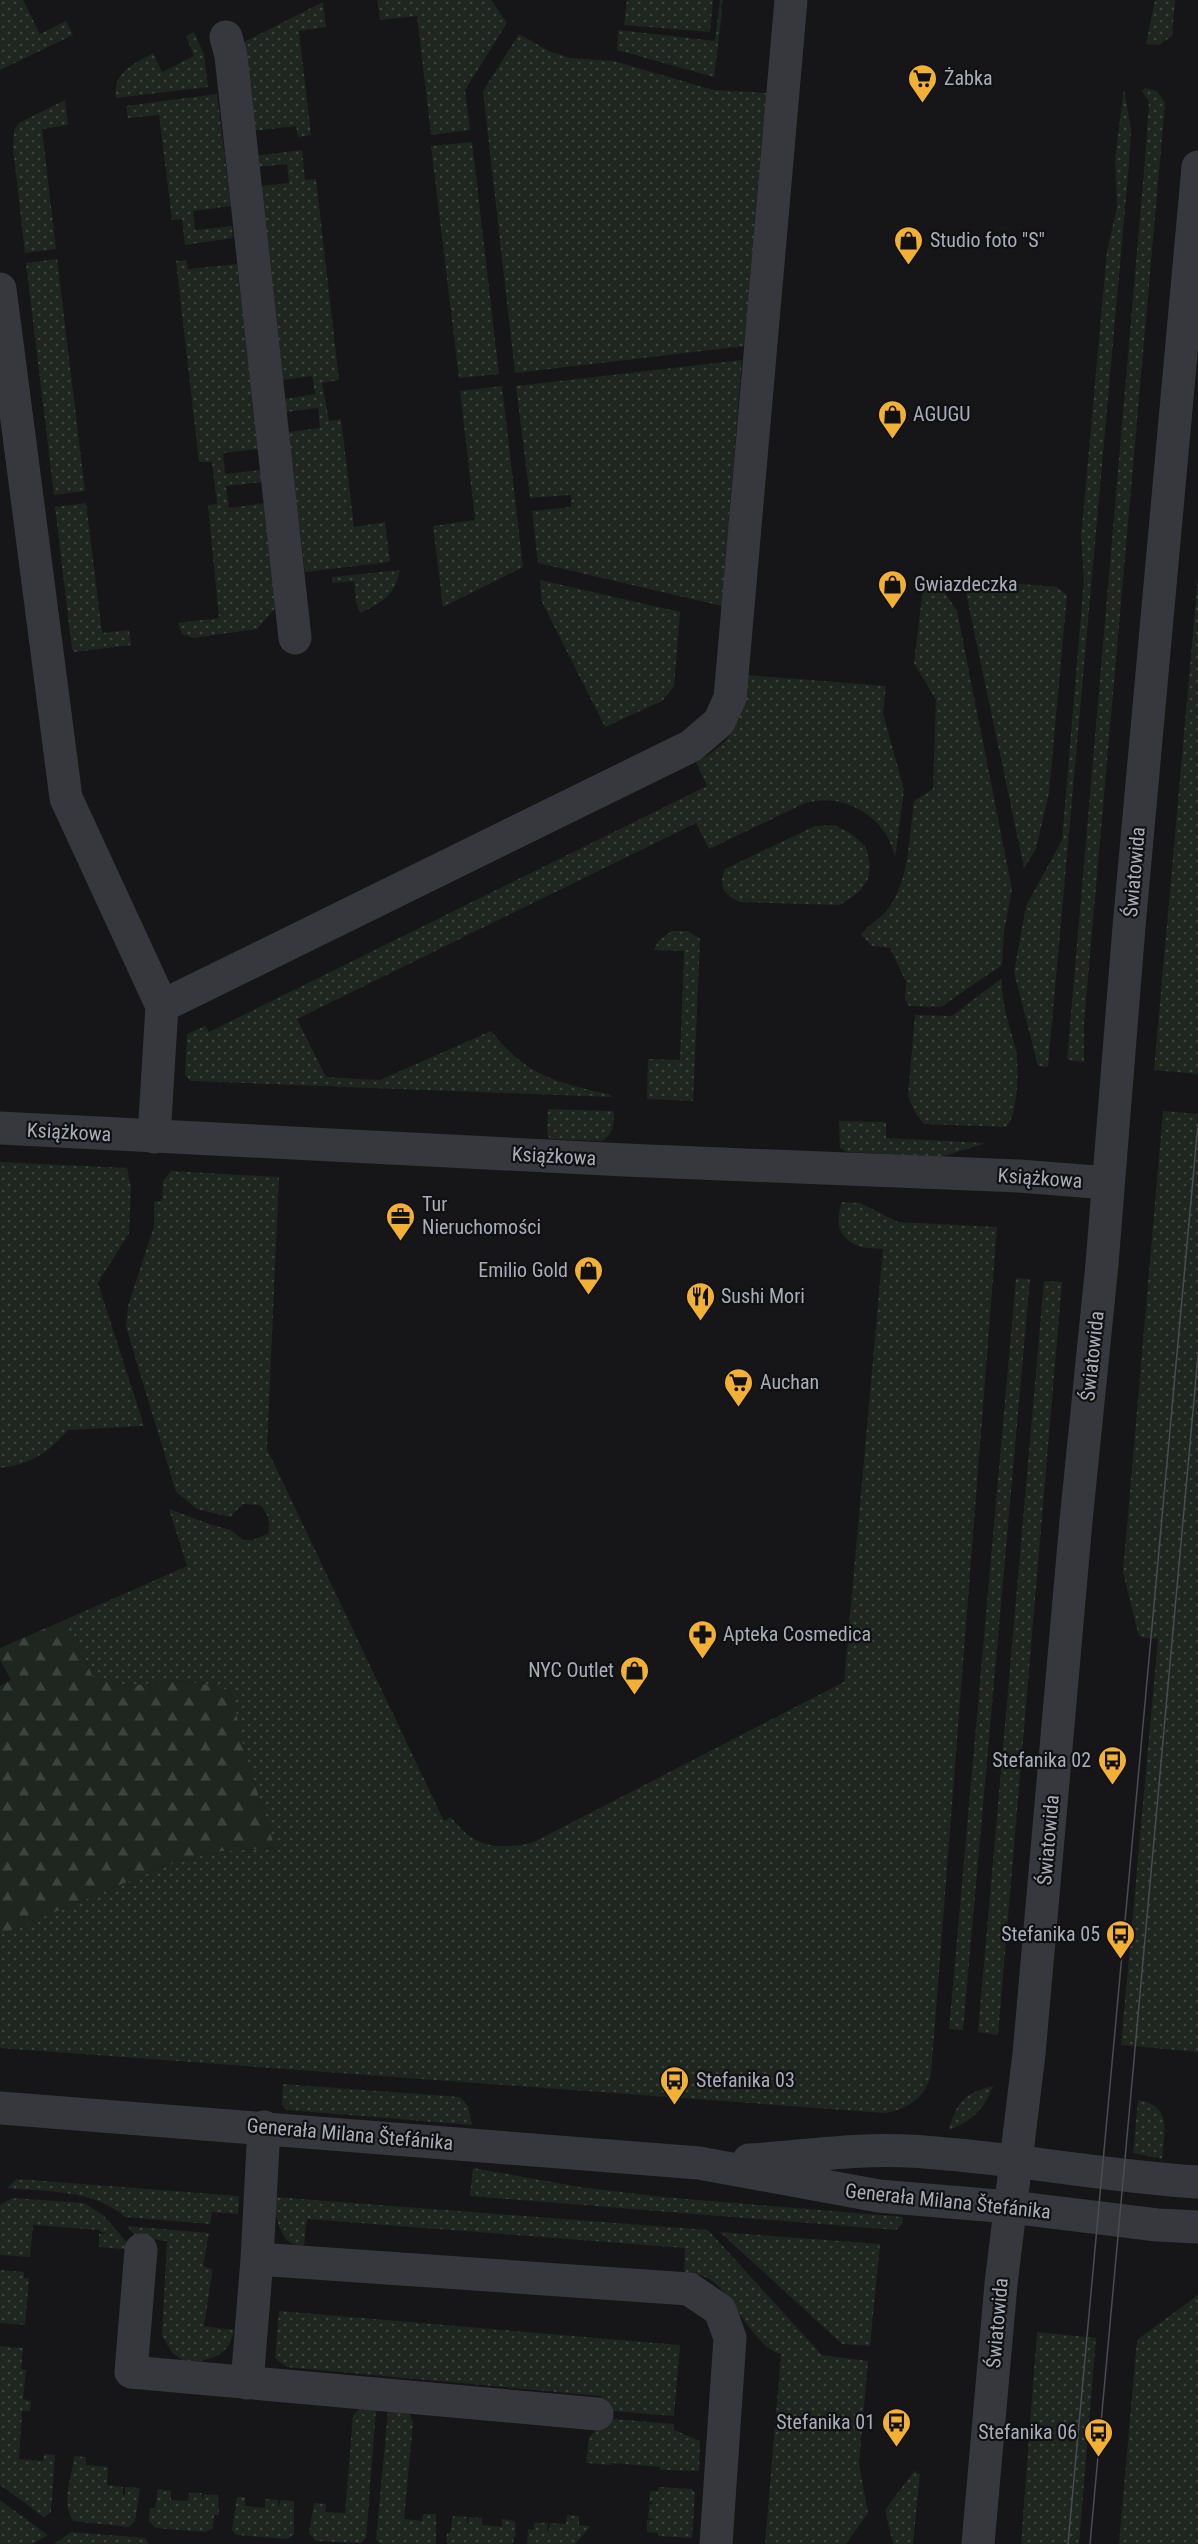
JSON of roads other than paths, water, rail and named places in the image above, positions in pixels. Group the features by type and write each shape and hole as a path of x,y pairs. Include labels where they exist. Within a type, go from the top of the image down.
{"street":[{"path":"162,1006 691,746 719,722 730,698 791,0"},
{"path":"226,37 231,56 295,638"},
{"name":"Światowida","path":"978,2544 1000,2284 1029,2054 1198,167"},
{"path":"0,289 66,798 162,1006 154,1137"},
{"name":"Książkowa","path":"0,1128 625,1160 1019,1176 1108,1183"},
{"name":"Generała Milana Štefánika","path":"0,2108 699,2163 879,2196 1010,2207 1157,2225 1198,2227"},
{"path":"248,2383 264,2127"},
{"name":"Generała Milana Štefánika","path":"699,2163 889,2151 941,2153 1129,2177 1198,2182"},
{"path":"141,2250 130,2372 597,2414"},
{"path":"257,2259 689,2289 720,2310 730,2338 716,2544"}],"tram line":[{"path":"1068,2544 1198,1124"},
{"path":"1090,2544 1198,1356"}],"place":[{"name":"Żabka","path":"923,104"},
{"name":"Studio foto \"S\"","path":"909,266"},
{"name":"AGUGU","path":"892,440"},
{"name":"Gwiazdeczka","path":"893,610"},
{"name":"Tur Nieruchomości","path":"401,1242"},
{"name":"Emilio Gold","path":"589,1296"},
{"name":"Sushi Mori","path":"700,1322"},
{"name":"Auchan","path":"739,1408"},
{"name":"Apteka Cosmedica","path":"702,1660"},
{"name":"NYC Outlet","path":"635,1696"},
{"name":"Stefanika 02","path":"1112,1786"},
{"name":"Stefanika 05","path":"1121,1960"},
{"name":"Stefanika 03","path":"675,2106"},
{"name":"Stefanika 01","path":"896,2448"},
{"name":"Stefanika 06","path":"1098,2458"}]}
